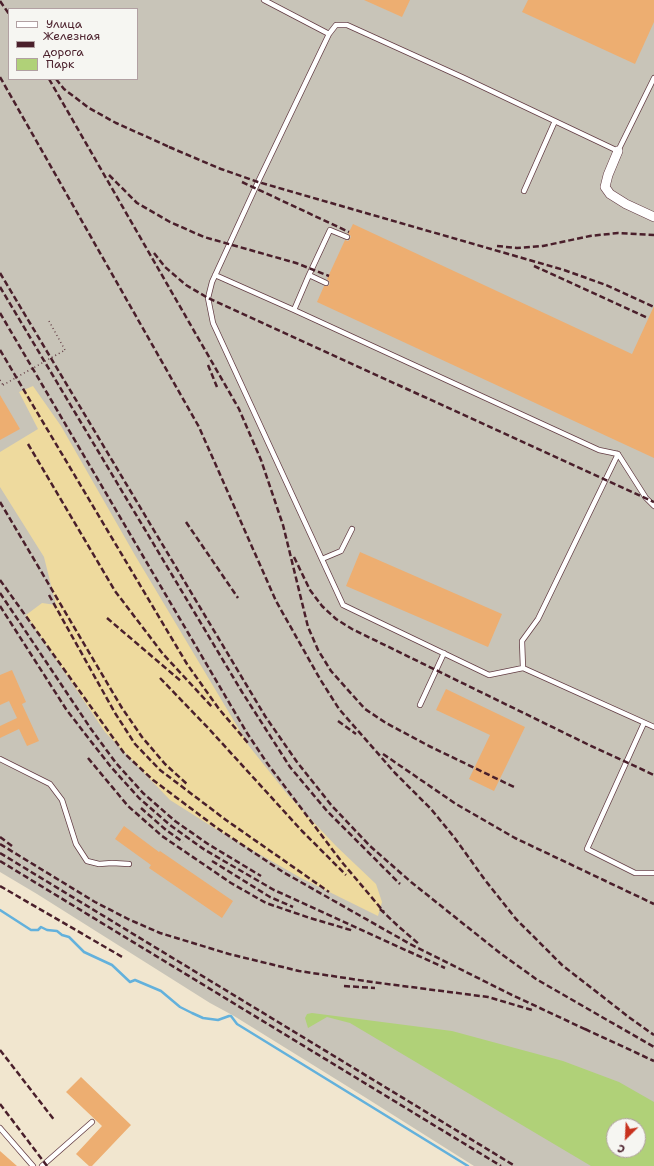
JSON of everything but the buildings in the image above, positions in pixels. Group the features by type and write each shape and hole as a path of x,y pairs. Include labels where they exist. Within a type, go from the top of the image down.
{"street":[{"path":"618,152 608,175 605,187 610,194 654,218"}],"lane":[{"path":"264,0 329,34"},
{"path":"654,78 618,152 347,25 336,25 329,34 215,275 208,298 213,323 343,605 489,675 523,668 654,727"},
{"path":"524,191 555,122"},
{"path":"294,310 330,230 347,237"},
{"path":"215,275 600,450 618,454 646,498 654,506"},
{"path":"309,275 326,283"},
{"path":"523,668 522,641 538,619 618,454"},
{"path":"322,559 341,551 352,529"},
{"path":"420,705 444,653"},
{"path":"644,723 587,849 636,873 654,873"},
{"path":"0,759 50,784 62,800 76,844 88,861 99,864 112,862 129,864"},
{"path":"42,1166 92,1122"},
{"path":"0,1128 33,1166"}],"path":[{"path":"0,380 3,385 65,350 49,321"}],"shaded area":[{"path":"0,0 654,0 654,1166 474,1166 234,1016 210,1003 0,872"}],"green space":[{"path":"312,1013 452,1031 563,1061 619,1082 654,1102 654,1166 591,1166 350,1023 327,1017 308,1028 305,1018 307,1014"}],"sand":[{"path":"33,386 61,426 136,557 249,746 288,795 336,846 376,884 382,902 378,916 301,878 219,831 170,800 105,732 26,615 42,603 56,605 44,557 0,487 0,452 38,429 19,392"}],"waterway":[{"path":"0,910 31,930 38,930 41,927 47,930 57,931 62,935 69,937 84,952 112,965 130,982 135,980 161,991 180,1007 192,1013 203,1018 218,1020 231,1016 237,1024 468,1166"}],"railway":[{"path":"0,1 8,13"},
{"path":"0,77 199,427 276,601 320,679 339,709 395,773 431,809 516,919 562,965 654,1035"},
{"path":"50,80 239,409 261,460 283,525 308,627 318,650 331,671 365,709 386,723 429,746 514,787"},
{"path":"57,80 64,89 89,108 116,123 174,149"},
{"path":"169,147 221,169 258,182 564,270 606,285 654,307"},
{"path":"109,175 137,203 170,222 204,237 296,263 329,276"},
{"path":"242,182 349,232"},
{"path":"497,246 517,248 543,246 590,236 618,233 654,235"},
{"path":"154,253 165,267 186,285 208,298 654,502"},
{"path":"534,266 648,318"},
{"path":"0,273 265,716 297,762 332,806 370,846 411,882 500,953 536,979 654,1047"},
{"path":"0,287 242,692 290,767 327,811 400,884"},
{"path":"0,313 247,733 267,763 341,861 384,912"},
{"path":"0,350 187,664 219,709 248,743"},
{"path":"208,365 217,387"},
{"path":"28,444 115,591 163,654 213,708"},
{"path":"0,502 122,708 142,737 165,764 188,785"},
{"path":"186,522 238,598"},
{"path":"294,557 310,590 322,606 336,619 352,629 587,744 654,775"},
{"path":"0,580 124,753 153,780 217,828 283,872 410,944 510,994 589,1031"},
{"path":"0,593 91,729 116,763 143,793 175,821 208,844 261,876"},
{"path":"49,595 115,713 135,744 160,770 226,820 329,892"},
{"path":"0,606 66,709 86,735 111,767 139,798 170,825 205,850 274,890 445,968"},
{"path":"107,618 182,682"},
{"path":"160,678 210,730 302,831 346,875"},
{"path":"338,721 356,734"},
{"path":"383,754 456,804 515,838 654,904"},
{"path":"88,758 128,806 162,836 231,883 266,903 354,931"},
{"path":"141,808 166,830 183,842"},
{"path":"0,837 12,846"},
{"path":"0,844 95,902 160,933 229,954 299,971 488,997 532,1010"},
{"path":"0,853 515,1166"},
{"path":"0,861 501,1166"},
{"path":"212,861 270,897 293,907"},
{"path":"0,886 124,958"},
{"path":"380,909 420,945"},
{"path":"344,986 375,988"},
{"path":"585,1029 654,1061"},
{"path":"0,1050 55,1121"},
{"path":"0,1104 47,1166"}]}
